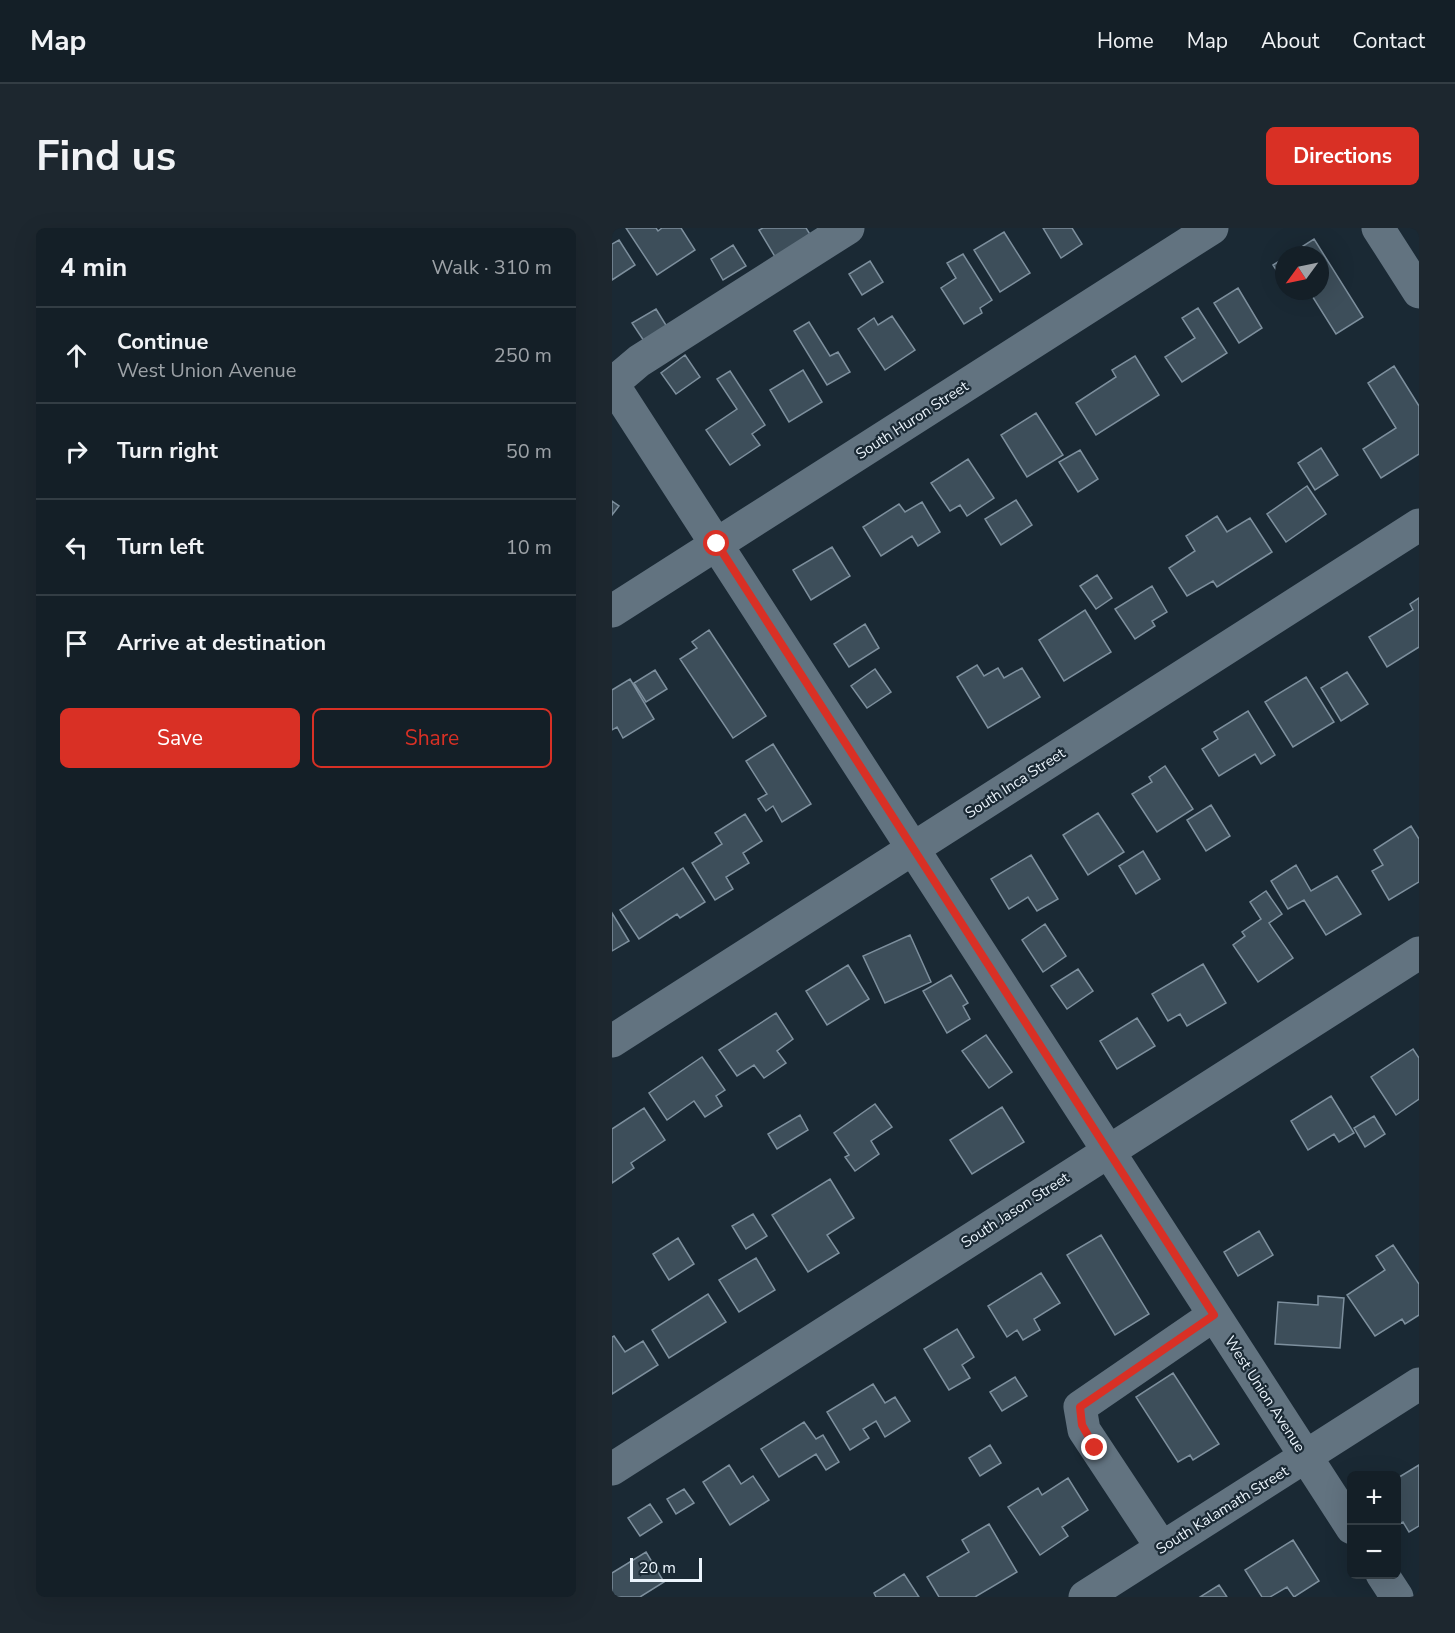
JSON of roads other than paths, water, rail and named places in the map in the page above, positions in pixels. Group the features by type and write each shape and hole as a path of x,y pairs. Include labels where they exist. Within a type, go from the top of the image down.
{"street":[{"path":"612,384 639,361 848,228"},
{"name":"South Huron Street","path":"612,611 1212,228"},
{"path":"1378,228 1419,292"},
{"name":"West Union Avenue","path":"612,384 1350,1525"},
{"name":"South Inca Street","path":"612,1041 1419,525"},
{"name":"South Jason Street","path":"612,1469 1419,953"},
{"path":"1162,1548 1084,1430 1080,1407 1214,1315"},
{"name":"South Kalamath Street","path":"1085,1597 1419,1384"},
{"path":"1385,1579 1397,1597"}]}
